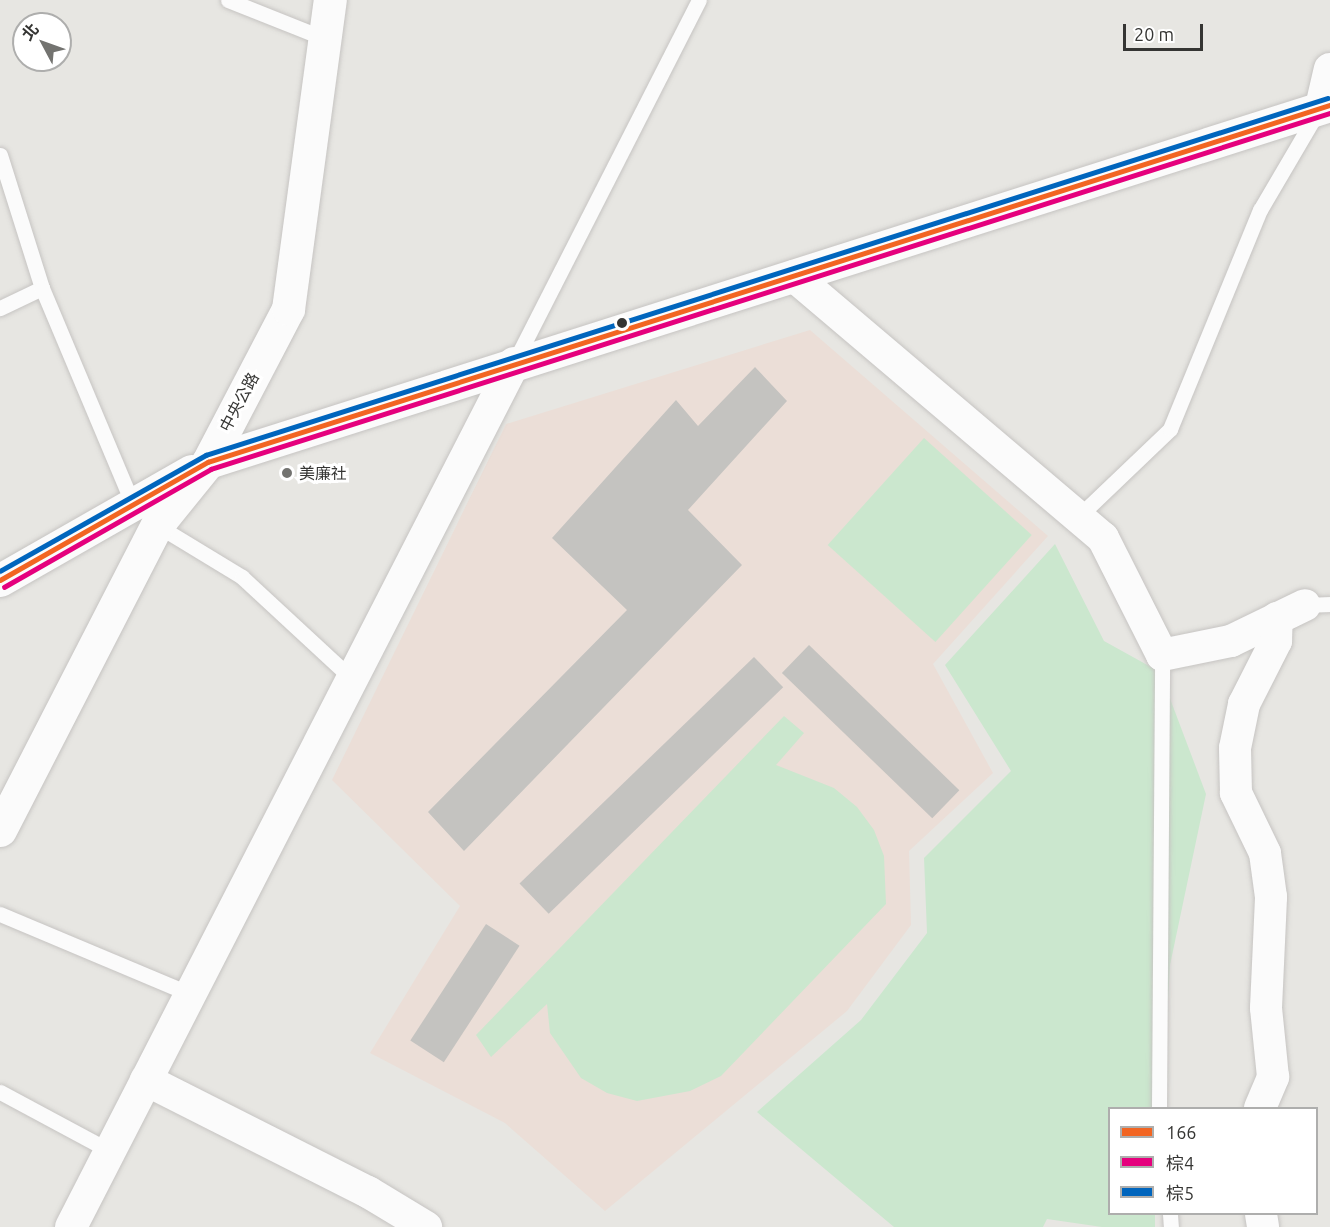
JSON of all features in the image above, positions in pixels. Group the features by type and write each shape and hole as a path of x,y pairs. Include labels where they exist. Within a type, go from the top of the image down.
{"main road":[{"name":"中央公路","path":"207,462 288,309 330,0"},
{"name":"中央公路","path":"207,462 1326,106"},
{"path":"0,580 145,516 207,462"},
{"path":"0,830 145,516"}],"street":[{"path":"1326,106 1330,69"},
{"path":"794,276 1102,538 1162,655 1231,641 1277,618 1318,605"},
{"path":"71,1227 514,363"},
{"path":"1260,1107 1273,1077 1266,1008 1271,897 1265,852 1236,793 1235,748 1244,704 1276,641 1277,618"},
{"path":"146,1080 368,1192 426,1227"}],"lane":[{"path":"228,0 326,39"},
{"path":"514,363 699,0"},
{"path":"1077,518 1170,429 1260,210 1326,106"},
{"path":"0,155 42,288 145,516 242,577 352,679"},
{"path":"0,308 42,288"},
{"path":"1159,1107 1162,655"},
{"path":"0,914 190,994"},
{"path":"0,1092 110,1151"}],"shaded area":[{"path":"810,330 1048,536 933,664 993,773 909,851 911,925 847,1011 605,1211 505,1123 370,1053 460,906 332,780 506,424"}],"green space":[{"path":"924,438 1032,535 935,642 828,545"},
{"path":"1055,544 1104,641 1160,672 1206,794 1170,965 1162,1107 1108,1107 1108,1215 1155,1215 1155,1227 1102,1227 1047,1219 1043,1227 894,1227 757,1112 861,1020 927,933 924,858 1011,771 945,665"},
{"path":"784,716 804,733 776,765 834,788 857,807 874,830 884,856 886,904 721,1076 690,1091 637,1101 607,1093 581,1078 550,1033 547,1004 491,1057 476,1035"}],"building":[{"path":"755,367 787,401 688,510 742,565 464,851 428,812 627,610 552,538 676,400 698,426"},
{"path":"809,645 959,790 932,818 782,673"},
{"path":"754,657 783,687 549,914 519,883"},
{"path":"486,924 520,946 444,1062 410,1041"}],"transit line":[{"name":"棕5","path":"0,571 206,455 1328,98"},
{"name":"166","path":"0,580 208,462 1330,105"},
{"name":"棕4","path":"4,587 211,469 1330,113"}],"place":[{"name":"美廉社","path":"287,473"}]}
